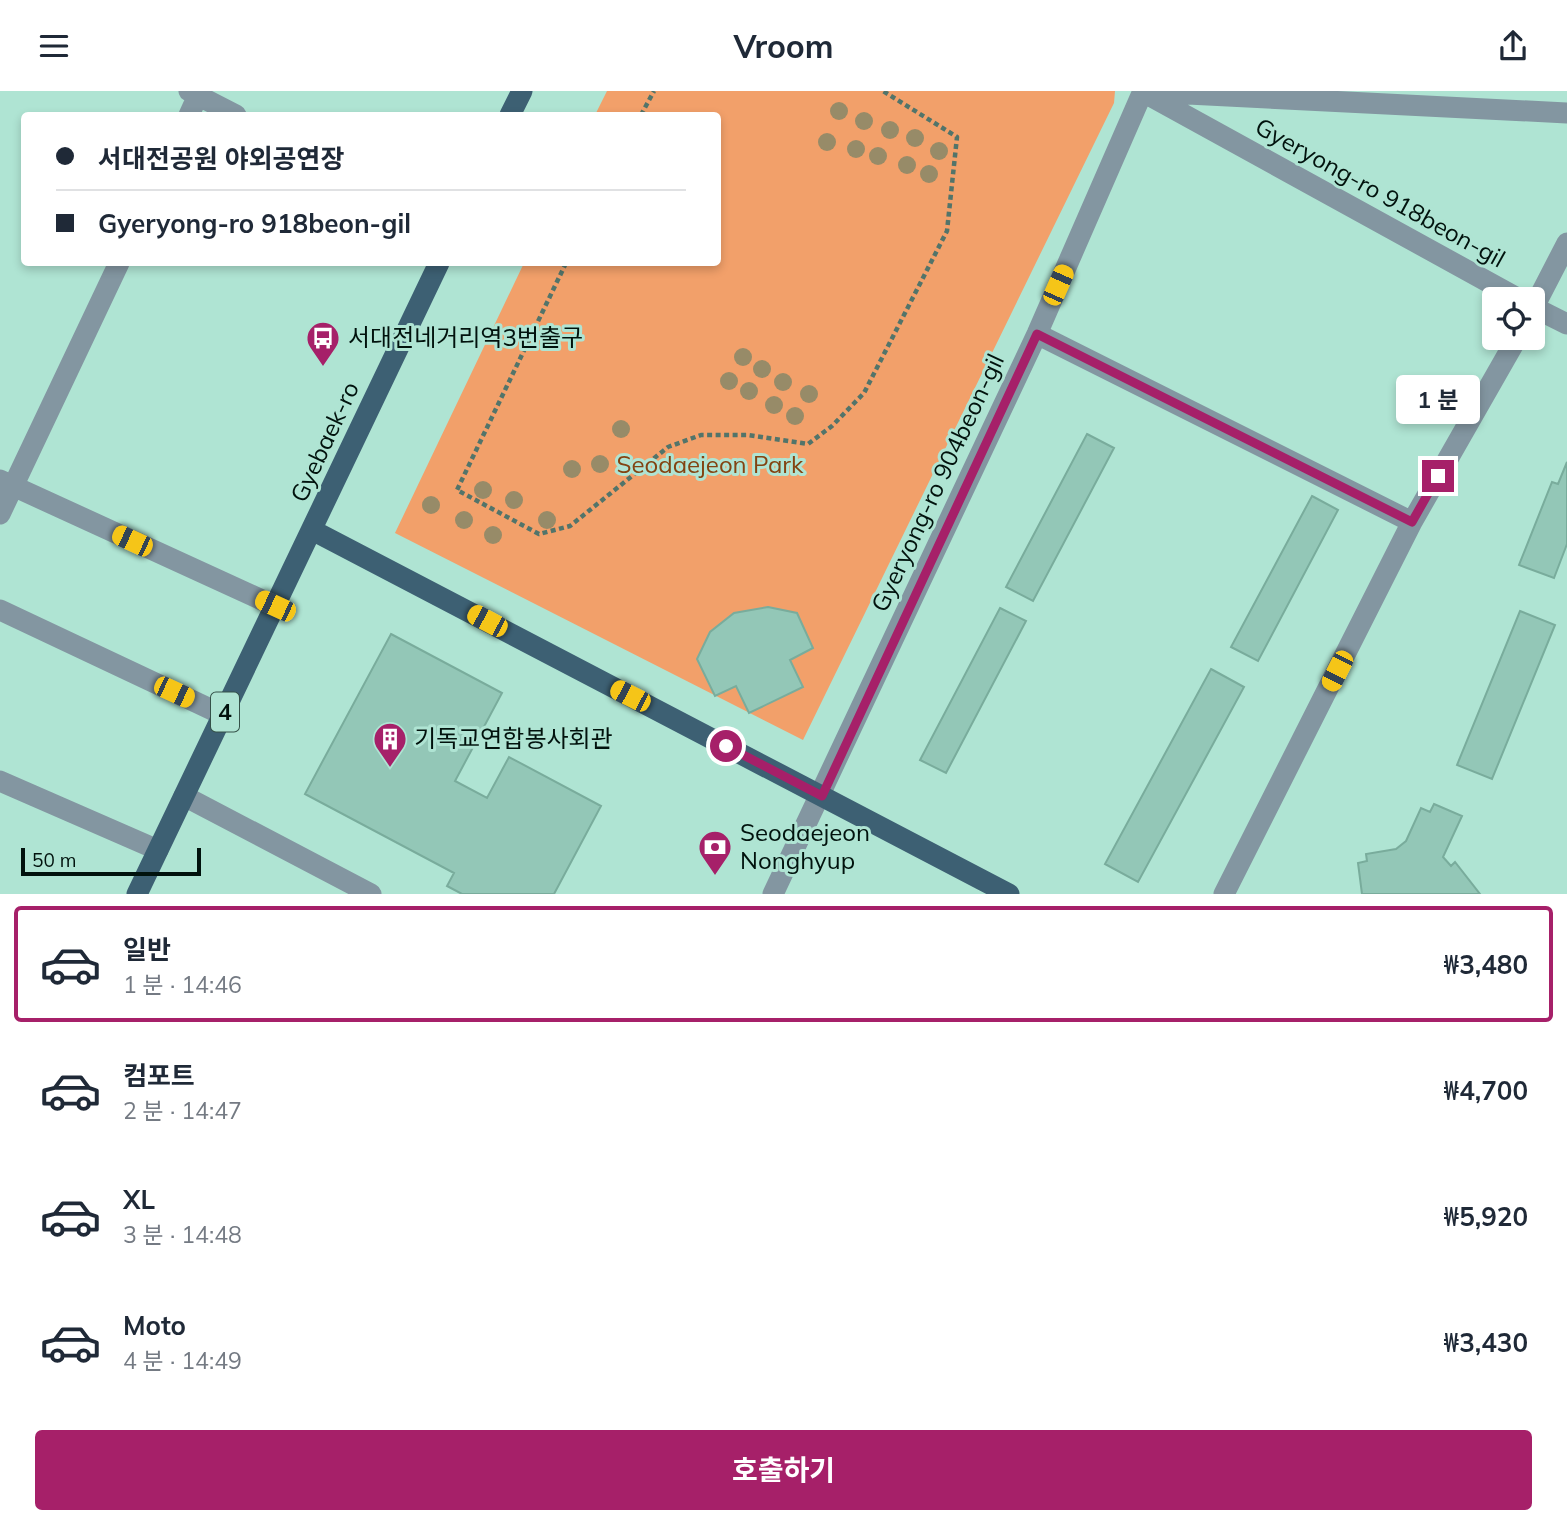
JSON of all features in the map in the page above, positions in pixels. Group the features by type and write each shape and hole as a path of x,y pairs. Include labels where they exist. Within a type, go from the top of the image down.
{"main road":[{"path":"512,112 522,91"},
{"name":"Gyebaek-ro","path":"136,894 438,266"},
{"path":"312,530 1009,894"}],"street":[{"path":"1143,91 1567,113"},
{"name":"Gyeryong-ro 918beon-gil","path":"1143,91 1497,287"},
{"name":"Gyeryong-ro 904beon-gil","path":"773,894 822,796 1037,334 1143,91"},
{"path":"190,112 196,92 231,112"},
{"path":"1544,287 1567,243"},
{"path":"0,514 7,483 117,266"},
{"path":"1545,314 1567,324"},
{"path":"1037,334 1412,522"},
{"path":"1224,894 1412,522 1510,350"},
{"path":"7,483 275,606"},
{"path":"0,610 223,715"},
{"path":"0,781 158,850"},
{"path":"184,796 371,894"}],"path":[{"path":"643,112 654,91"},
{"path":"565,266 457,490 539,534 570,526 668,447 701,435 748,435 808,444 832,426 864,393 947,231 957,137 883,91"}],"green space":[{"name":"Seodaejeon Park","path":"607,91 1115,91 1114,103 803,740 395,533 523,266 721,266 721,112 596,112"}],"building":[{"path":"1087,434 1114,448 1033,601 1006,587"},
{"path":"1567,462 1567,544 1554,578 1519,565 1552,482 1558,484"},
{"path":"1312,496 1338,510 1258,661 1231,647"},
{"path":"768,607 797,613 813,648 790,660 803,687 749,713 736,686 715,696 697,659 710,632 734,613"},
{"path":"1000,608 1026,621 946,773 920,760"},
{"path":"1520,611 1555,625 1492,779 1457,765"},
{"name":"기독교연합봉사회관","path":"391,634 502,693 455,781 487,798 509,757 601,806 554,894 462,894 447,886 454,873 305,794"},
{"path":"1211,669 1244,687 1138,882 1105,864"},
{"path":"1434,804 1462,816 1443,857 1451,866 1455,862 1480,894 1362,894 1358,863 1367,861 1366,854 1396,849 1406,841 1421,808 1430,812"}],"place":[{"name":"서대전네거리역3번출구","path":"323,368"},
{"name":"기독교연합봉사회관","path":"390,769"},
{"name":"Seodaejeon Nonghyup","path":"715,877"}],"route":[{"path":"726,746 822,796 1037,334 1412,522 1438,476"}]}
